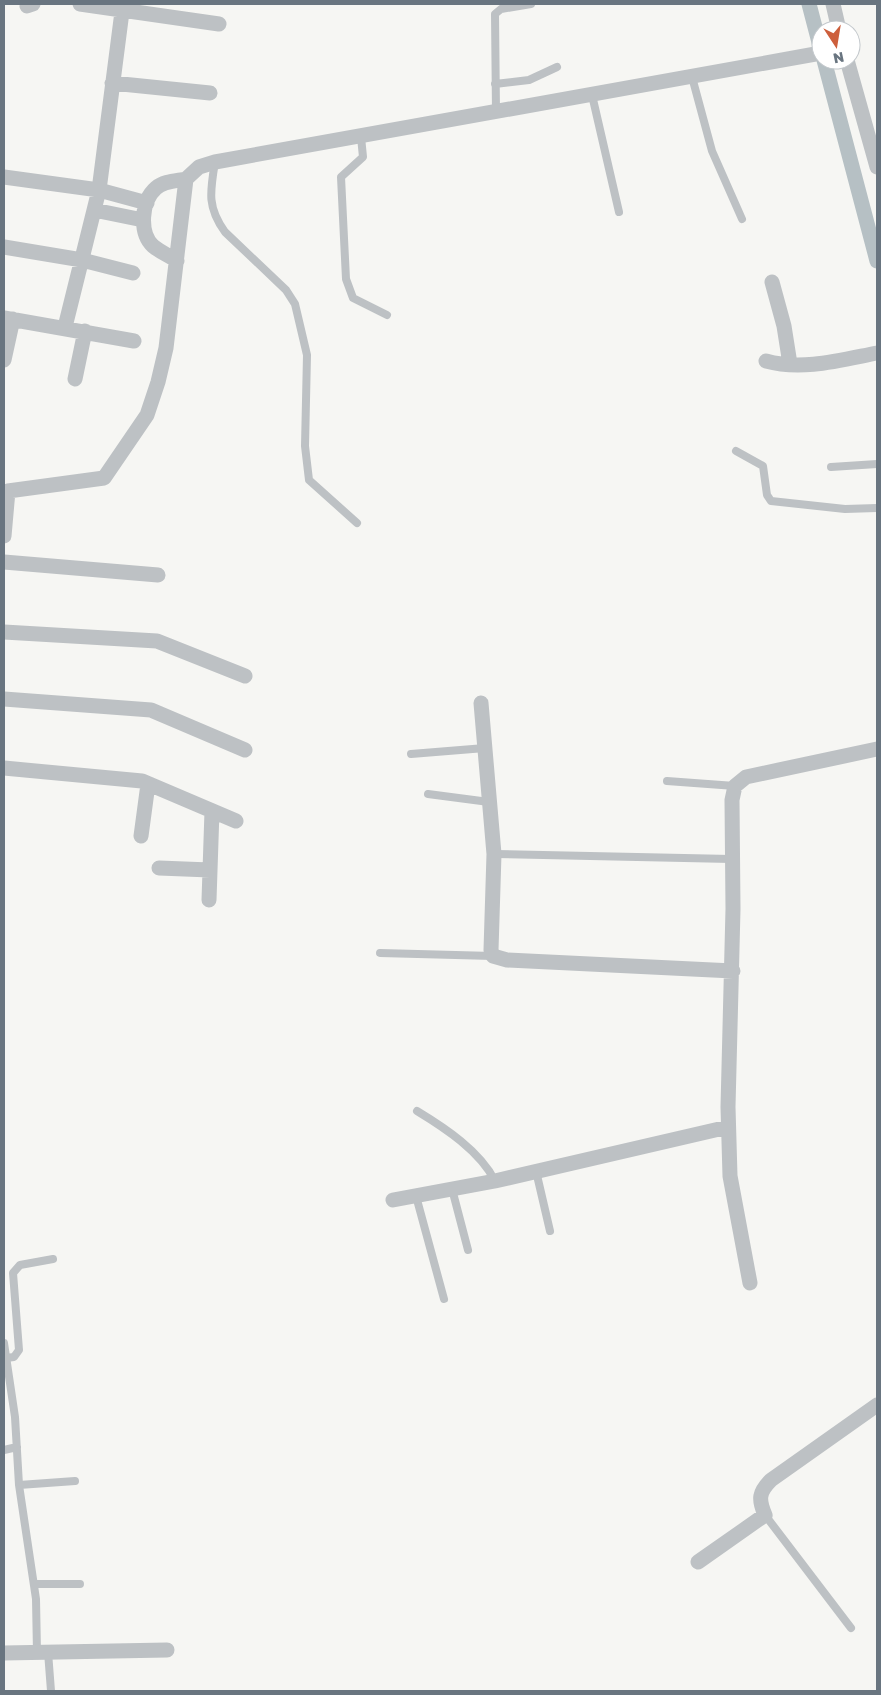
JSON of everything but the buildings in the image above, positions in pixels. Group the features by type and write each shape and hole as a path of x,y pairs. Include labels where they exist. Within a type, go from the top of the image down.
{"street":[{"path":"80,4 122,7 219,24"},
{"path":"833,4 837,20"},
{"path":"65,327 98,190 122,7"},
{"path":"177,261 153,246 147,237 143,220 147,203 156,188 169,182 186,179 199,167 215,162 811,55"},
{"path":"850,70 874,144 877,167"},
{"path":"112,83 210,93"},
{"path":"4,177 98,190 147,203"},
{"path":"4,536 6,491 104,478 147,415 166,348 186,179"},
{"path":"94,210 143,220"},
{"path":"4,247 82,260 133,273"},
{"path":"772,282 784,326 790,364"},
{"path":"4,360 8,318 134,341"},
{"path":"75,379 85,331"},
{"path":"766,361 790,364 829,363 877,353"},
{"path":"4,562 158,575"},
{"path":"4,632 157,641 245,676"},
{"path":"4,699 152,710 246,750"},
{"path":"481,703 494,854 490,950 492,956 507,960 732,971"},
{"path":"750,1283 730,1176 728,1127 732,971 732,800 735,786 746,777 877,749"},
{"path":"4,768 142,781 236,821"},
{"path":"141,836 148,784"},
{"path":"209,900 212,811"},
{"path":"159,868 210,870"},
{"path":"393,1200 495,1182 728,1127"},
{"path":"698,1562 765,1515 759,1502 761,1490 771,1480 877,1404"},
{"path":"4,1654 168,1650"}],"lane":[{"path":"496,112 495,14 501,9 531,4"},
{"path":"495,84 529,80 557,67"},
{"path":"692,77 712,151 742,219"},
{"path":"592,95 619,212"},
{"path":"361,137 363,157 341,177 346,279 353,298 387,315"},
{"path":"215,162 211,186 212,212 218,223 286,290 295,304 307,355 305,446 309,480 356,523"},
{"path":"736,451 763,466 767,495 771,501 845,509 877,508"},
{"path":"831,467 877,464"},
{"path":"410,754 485,748"},
{"path":"667,781 735,786"},
{"path":"428,794 490,802"},
{"path":"494,854 731,859"},
{"path":"380,953 492,956"},
{"path":"416,1111 460,1139 491,1174 495,1182"},
{"path":"536,1172 550,1230"},
{"path":"452,1189 468,1250"},
{"path":"416,1196 444,1299"},
{"path":"6,1358 14,1357 19,1350 13,1273 20,1265 54,1259"},
{"path":"4,1343 17,1448 19,1485 34,1584 38,1635 52,1691"},
{"path":"4,1450 17,1448"},
{"path":"19,1485 75,1480"},
{"path":"765,1515 851,1628"},
{"path":"34,1584 80,1584"}],"waterway":[{"path":"809,4 813,20"},
{"path":"827,70 877,261"}]}
